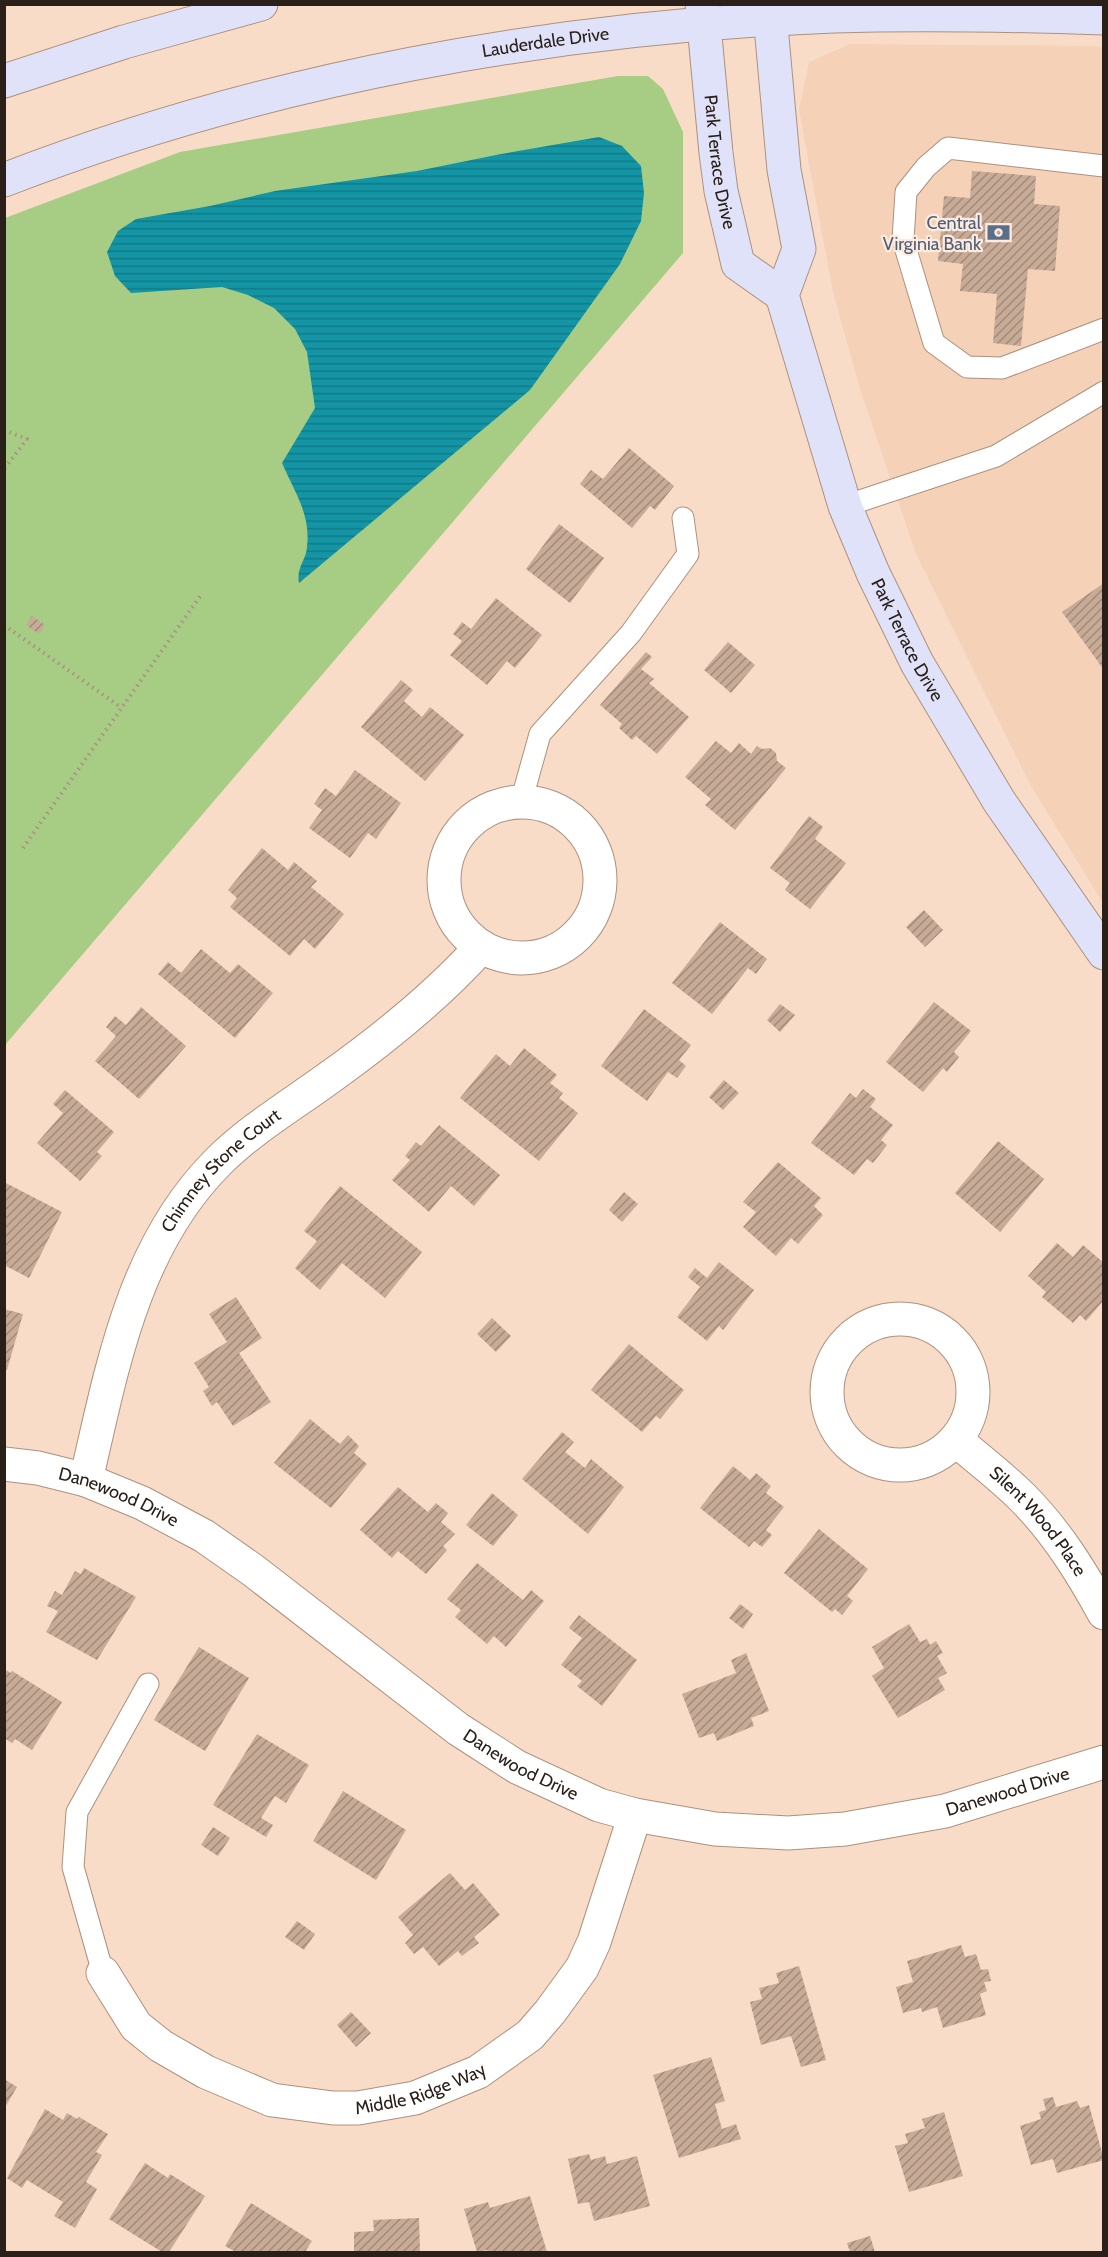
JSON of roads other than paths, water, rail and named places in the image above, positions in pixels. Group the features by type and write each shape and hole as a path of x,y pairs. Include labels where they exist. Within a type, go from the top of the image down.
{"main road":[{"path":"4,81 124,42 261,4"},
{"path":"770,12 784,170 799,249 782,295"},
{"name":"Lauderdale Drive","path":"4,180 165,124 312,85 398,67 612,33 703,14 770,12 834,16 966,14 1104,18"},
{"name":"Park Terrace Drive","path":"703,14 721,191 738,264 782,295 844,506 873,573 923,673 999,801 1104,953"}],"street":[{"path":"521,802 546,806 568,818 586,837 597,861 599,887 593,913 578,935 557,950 532,958 505,957 481,947 462,931 449,909 443,884 446,859 457,836 474,818 497,806 521,802"},
{"name":"Chimney Stone Court","path":"86,1480 109,1381 131,1306 152,1253 181,1208 217,1163 244,1139 364,1053 458,973 481,947"},
{"path":"899,1318 920,1320 939,1329 955,1343 966,1360 973,1381 973,1402 967,1422 956,1440 940,1454 921,1463 900,1466 879,1463 860,1454 844,1440 833,1423 827,1402 827,1381 832,1361 844,1343 860,1329 879,1320 899,1318"},
{"name":"Silent Wood Place","path":"956,1440 1022,1497 1058,1539 1083,1575 1104,1613"},
{"name":"Danewood Drive","path":"4,1464 39,1468 86,1480 142,1503 204,1536 254,1571 458,1729 518,1767 599,1805 635,1815 715,1829 788,1833 845,1829 945,1811 1104,1762"},
{"name":"Middle Ridge Way","path":"103,1973 136,2026 161,2046 206,2072 272,2100 350,2108 415,2098 478,2072 530,2035 550,2013 582,1968 594,1942 635,1815"}],"lane":[{"path":"1104,166 948,148 926,167 906,192 903,240 934,343 967,367 1002,368 1104,328"},
{"path":"844,506 996,456 1104,392"},
{"path":"521,802 540,734 631,633 688,554 683,518"},
{"path":"103,1973 73,1867 77,1812 148,1684"}],"water":[{"path":"599,137 622,146 641,166 644,193 641,221 620,264 530,390 299,583 298,577 305,556 308,535 304,513 282,463 315,408 307,352 295,329 274,308 248,295 222,287 131,293 115,276 107,252 118,231 136,219 210,206 275,191 417,171"}],"place":[{"name":"Central Virginia Bank","path":"999,233"}]}
